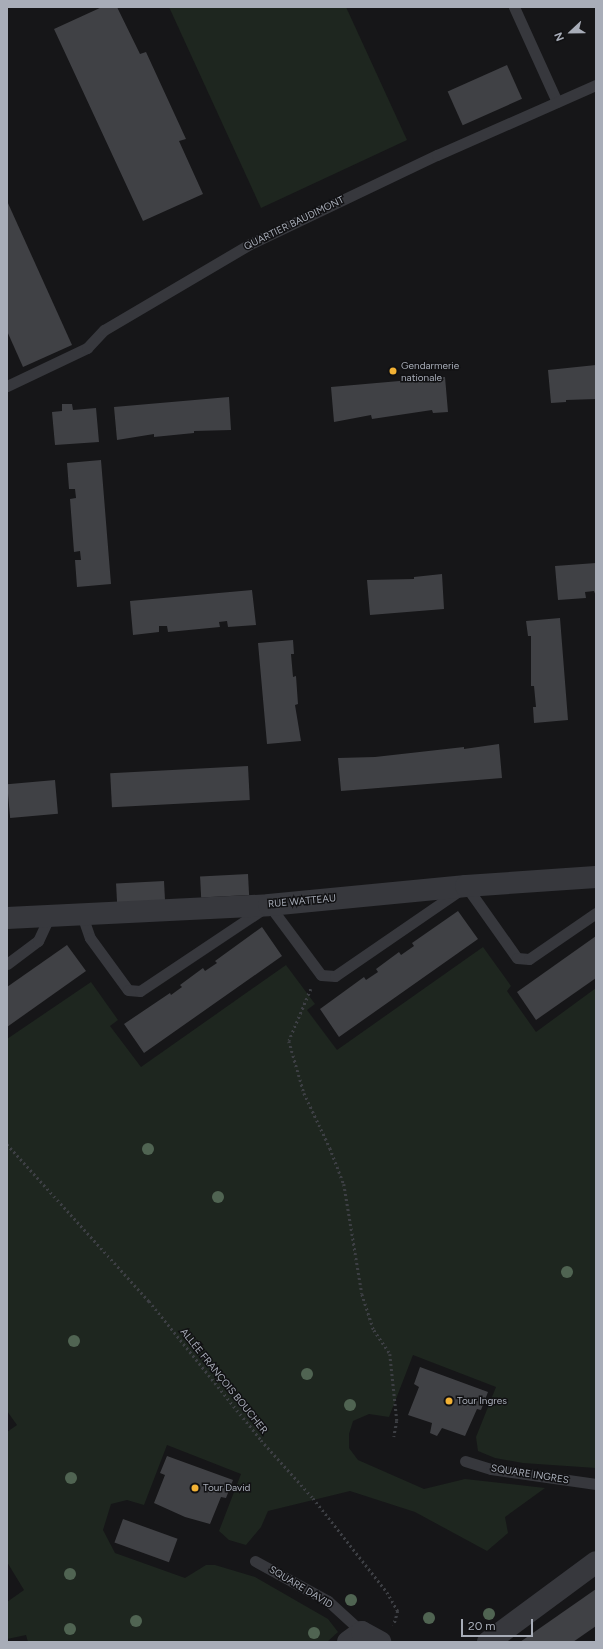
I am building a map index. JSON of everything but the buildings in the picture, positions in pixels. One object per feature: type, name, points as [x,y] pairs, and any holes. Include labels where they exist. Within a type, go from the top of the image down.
[{"type":"street","name":"RUE WATTEAU","points":[[7,918],[51,914],[82,915],[269,905],[466,886],[596,877]]},
{"type":"street","points":[[488,1642],[596,1562]]},
{"type":"lane","points":[[514,7],[557,102]]},
{"type":"lane","name":"QUARTIER BAUDIMONT","points":[[7,386],[87,348],[104,330],[250,244],[437,155],[596,85]]},
{"type":"lane","points":[[82,915],[90,938],[128,990],[140,991],[269,905],[321,975],[335,976],[466,886],[517,958],[529,959],[596,913]]},
{"type":"lane","points":[[7,964],[38,941],[51,914]]},
{"type":"lane","name":"SQUARE INGRES","points":[[465,1462],[491,1469],[596,1484]]},
{"type":"lane","name":"SQUARE DAVID","points":[[255,1561],[328,1602],[371,1636]]},
{"type":"path","points":[[321,975],[308,994],[289,1041],[304,1093],[330,1148],[344,1184],[362,1294],[374,1330],[390,1354],[397,1421],[394,1437]]},
{"type":"path","name":"ALLÉE FRANÇOIS BOUCHER","points":[[7,1144],[149,1301],[261,1440],[313,1498],[387,1592],[398,1611],[371,1636]]},
{"type":"shaded area","points":[[169,7],[346,7],[407,140],[261,208]]},
{"type":"shaded area","points":[[483,947],[511,986],[507,991],[536,1032],[596,988],[596,1468],[523,1463],[495,1458],[478,1451],[476,1437],[496,1387],[413,1355],[389,1417],[369,1414],[353,1421],[349,1434],[349,1448],[358,1460],[424,1489],[465,1479],[545,1488],[505,1517],[508,1533],[487,1551],[415,1512],[350,1491],[268,1511],[261,1527],[246,1545],[229,1540],[219,1531],[241,1474],[167,1445],[144,1505],[127,1500],[111,1504],[103,1530],[115,1553],[185,1578],[206,1565],[215,1565],[255,1577],[328,1619],[338,1632],[327,1642],[28,1642],[26,1635],[7,1639],[7,1602],[24,1590],[7,1562],[7,1432],[17,1425],[7,1411],[7,1039],[91,982],[118,1020],[110,1026],[141,1067],[286,965],[315,1004],[307,1010],[337,1050]]},
{"type":"place","name":"Gendarmerie nationale","points":[[393,371]]},
{"type":"place","name":"Tour Ingres","points":[[449,1401]]},
{"type":"place","name":"Tour David","points":[[195,1488]]}]
